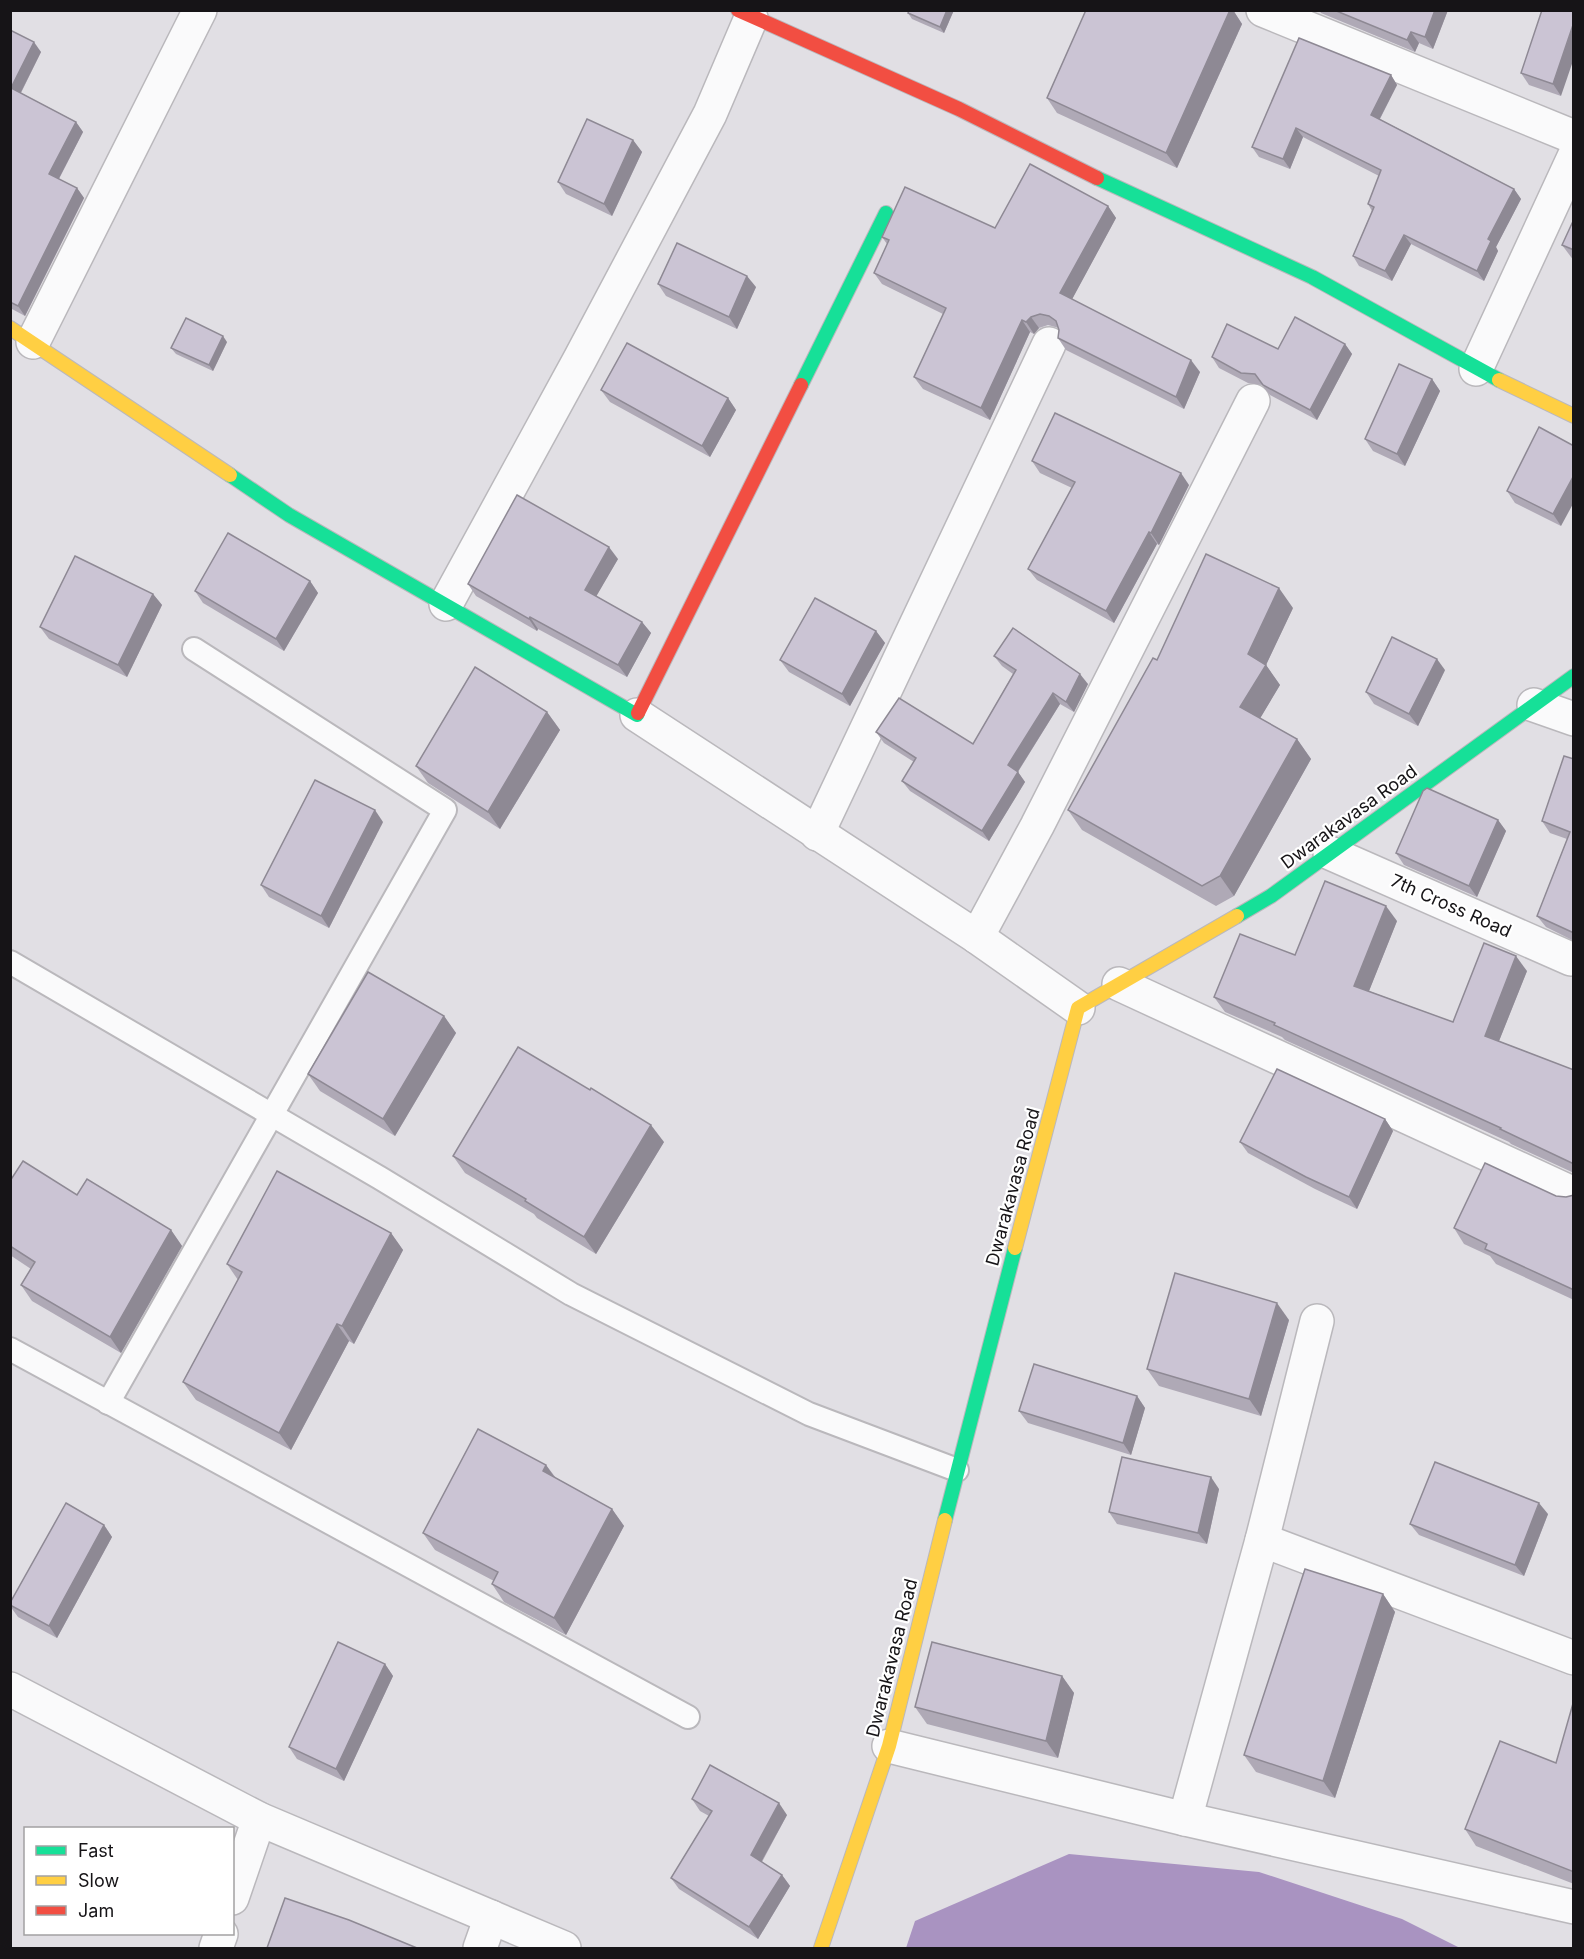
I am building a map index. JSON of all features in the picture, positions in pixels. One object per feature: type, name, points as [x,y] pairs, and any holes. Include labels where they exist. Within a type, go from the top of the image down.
[{"type":"street","points":[[200,10],[22,335],[289,515],[637,715],[977,937],[1078,1008]]},
{"type":"street","points":[[1263,10],[1574,137]]},
{"type":"street","points":[[446,604],[710,114],[744,14],[959,109],[1135,197],[1312,277],[1476,369],[1574,416]]},
{"type":"street","points":[[1476,369],[1574,157]]},
{"type":"street","points":[[637,715],[886,213]]},
{"type":"street","points":[[817,834],[1049,344]]},
{"type":"street","points":[[977,937],[1037,826],[1253,401]]},
{"type":"street","name":"Dwarakavasa Road","points":[[821,1948],[889,1746],[957,1470],[1078,1008],[1271,896],[1574,676]]},
{"type":"street","points":[[1534,705],[1574,719]]},
{"type":"street","name":"7th Cross Road","points":[[1330,853],[1571,959]]},
{"type":"street","points":[[1119,984],[1574,1194]]},
{"type":"street","points":[[1185,1820],[1262,1540],[1317,1321]]},
{"type":"street","points":[[1262,1540],[1574,1658]]},
{"type":"street","points":[[10,1689],[259,1819],[564,1948]]},
{"type":"street","points":[[889,1746],[1185,1820],[1574,1907]]},
{"type":"street","points":[[234,1892],[259,1819]]},
{"type":"street","points":[[480,1948],[491,1917]]},
{"type":"lane","points":[[108,1402],[445,810],[194,649]]},
{"type":"lane","points":[[10,962],[272,1114],[571,1294],[809,1414],[957,1470]]},
{"type":"lane","points":[[10,1349],[688,1717]]},
{"type":"shaded area","points":[[1069,1854],[1259,1872],[1402,1919],[1460,1948],[906,1948],[915,1921]]},
{"type":"building","points":[[909,10],[947,10],[940,27],[908,13]]},
{"type":"building","points":[[1086,10],[1230,10],[1166,153],[1047,98]]},
{"type":"building","points":[[1334,10],[1435,10],[1425,37],[1411,32],[1407,40]]},
{"type":"building","points":[[1542,10],[1574,10],[1574,22],[1553,84],[1521,73]]},
{"type":"building","points":[[10,30],[34,42],[11,88],[76,122],[49,174],[77,188],[18,306],[10,302]]},
{"type":"building","points":[[1299,38],[1391,75],[1371,115],[1514,189],[1488,239],[1491,241],[1477,271],[1404,235],[1385,271],[1353,256],[1374,207],[1368,204],[1381,170],[1296,128],[1283,159],[1252,147]]},
{"type":"building","points":[[587,119],[633,140],[604,204],[558,182]]},
{"type":"building","points":[[1030,164],[1108,206],[1060,293],[1191,360],[1176,397],[1058,338],[1059,330],[1056,321],[1040,314],[1031,317],[1026,322],[1022,320],[981,408],[914,377],[946,308],[874,273],[889,240],[882,237],[905,187],[995,228]]},
{"type":"building","points":[[1574,219],[1574,250],[1562,245]]},
{"type":"building","points":[[677,243],[747,276],[729,317],[658,284]]},
{"type":"building","points":[[1295,317],[1345,344],[1310,410],[1263,385],[1255,374],[1241,373],[1212,357],[1227,324],[1278,349]]},
{"type":"building","points":[[186,318],[223,336],[209,365],[171,348]]},
{"type":"building","points":[[627,343],[728,398],[702,446],[601,390]]},
{"type":"building","points":[[1399,364],[1432,379],[1397,454],[1365,439]]},
{"type":"building","points":[[1055,413],[1181,473],[1151,533],[1149,532],[1106,611],[1028,569],[1075,482],[1032,461]]},
{"type":"building","points":[[1539,427],[1574,446],[1574,475],[1553,514],[1507,491]]},
{"type":"building","points":[[517,495],[609,547],[585,590],[642,622],[618,665],[530,617],[529,619],[468,584]]},
{"type":"building","points":[[228,533],[310,581],[276,639],[195,591]]},
{"type":"building","points":[[1206,554],[1279,588],[1248,654],[1266,665],[1240,707],[1297,739],[1220,876],[1202,886],[1068,810],[1153,658],[1157,660]]},
{"type":"building","points":[[75,556],[153,594],[118,665],[40,627]]},
{"type":"building","points":[[815,598],[876,631],[842,694],[780,660]]},
{"type":"building","points":[[1013,628],[1080,674],[1066,702],[1053,693],[1008,765],[1018,772],[982,831],[902,781],[916,758],[876,732],[899,698],[973,744],[1016,670],[994,656]]},
{"type":"building","points":[[1392,637],[1437,659],[1409,714],[1366,692]]},
{"type":"building","points":[[475,667],[547,712],[488,812],[416,766]]},
{"type":"building","points":[[1564,756],[1574,759],[1574,933],[1537,916],[1570,832],[1542,821]]},
{"type":"building","points":[[315,780],[375,810],[321,916],[261,885]]},
{"type":"building","points":[[1427,788],[1498,820],[1469,886],[1396,853],[1423,791]]},
{"type":"building","points":[[1325,881],[1386,906],[1354,986],[1453,1022],[1484,943],[1516,956],[1485,1036],[1574,1070],[1574,1164],[1501,1128],[1274,1025],[1275,1023],[1214,997],[1240,934],[1295,955]]},
{"type":"building","points":[[368,972],[444,1016],[383,1119],[308,1074]]},
{"type":"building","points":[[518,1047],[651,1125],[584,1237],[525,1201],[526,1199],[453,1156]]},
{"type":"building","points":[[1277,1069],[1385,1119],[1349,1197],[1240,1142]]},
{"type":"building","points":[[23,1161],[77,1195],[87,1179],[171,1230],[110,1337],[21,1285],[35,1262],[10,1246],[10,1181]]},
{"type":"building","points":[[1485,1163],[1556,1196],[1574,1195],[1574,1290],[1485,1249],[1487,1244],[1454,1228]]},
{"type":"building","points":[[277,1171],[391,1233],[342,1326],[337,1324],[279,1433],[183,1382],[242,1272],[227,1264]]},
{"type":"building","points":[[1175,1273],[1277,1303],[1249,1399],[1147,1369]]},
{"type":"building","points":[[1034,1364],[1137,1396],[1123,1443],[1019,1411]]},
{"type":"building","points":[[478,1429],[546,1465],[543,1471],[612,1509],[554,1618],[492,1584],[498,1572],[423,1533]]},
{"type":"building","points":[[1122,1457],[1211,1477],[1198,1533],[1109,1512]]},
{"type":"building","points":[[1435,1462],[1539,1503],[1515,1565],[1410,1524]]},
{"type":"building","points":[[66,1503],[104,1525],[49,1626],[10,1603]]},
{"type":"building","points":[[1305,1569],[1383,1594],[1323,1781],[1244,1755]]},
{"type":"building","points":[[338,1642],[385,1664],[336,1769],[289,1747]]},
{"type":"building","points":[[932,1642],[1062,1676],[1046,1741],[915,1707]]},
{"type":"building","points":[[1574,1700],[1574,1872],[1465,1829],[1500,1741],[1556,1763]]},
{"type":"building","points":[[710,1765],[779,1803],[751,1855],[782,1875],[749,1927],[671,1878],[712,1811],[692,1799]]},
{"type":"building","points":[[285,1898],[349,1920],[417,1948],[267,1948]]},
{"type":"traffic: fast","points":[[1097,178],[1312,277],[1499,380]]},
{"type":"traffic: fast","points":[[801,385],[886,213]]},
{"type":"traffic: fast","points":[[230,475],[289,515],[637,715],[638,713]]},
{"type":"traffic: fast","points":[[1237,916],[1271,896],[1574,676]]},
{"type":"traffic: fast","points":[[945,1520],[1015,1248]]},
{"type":"traffic: slow","points":[[10,328],[230,475]]},
{"type":"traffic: slow","points":[[1499,380],[1574,416]]},
{"type":"traffic: slow","points":[[1015,1248],[1078,1008],[1237,916]]},
{"type":"traffic: slow","points":[[821,1948],[889,1746],[945,1520]]},
{"type":"traffic: jam","points":[[738,10],[959,109],[1097,178]]},
{"type":"traffic: jam","points":[[638,713],[801,385]]}]
